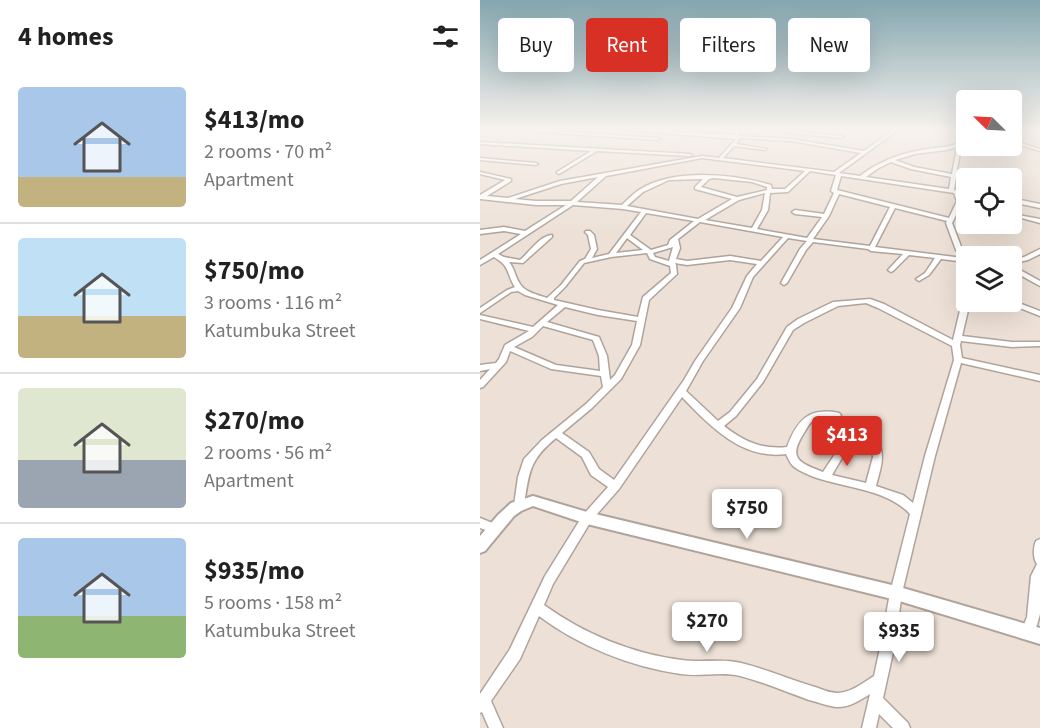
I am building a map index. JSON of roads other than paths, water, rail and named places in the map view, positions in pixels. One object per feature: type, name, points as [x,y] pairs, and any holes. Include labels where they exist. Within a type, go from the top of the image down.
[{"type":"main road","points":[[480,547],[507,514],[519,505],[533,501],[587,518],[896,593],[1033,634]]},
{"type":"street","points":[[559,173],[573,164]]},
{"type":"street","points":[[507,200],[549,186],[662,164]]},
{"type":"street","points":[[765,164],[954,191]]},
{"type":"street","points":[[849,164],[836,174],[834,191],[949,220]]},
{"type":"street","points":[[862,177],[886,164]]},
{"type":"street","points":[[901,164],[955,176]]},
{"type":"street","points":[[957,164],[954,191],[960,201],[949,220],[958,246]]},
{"type":"street","points":[[551,301],[550,297],[563,286],[582,262],[611,255],[650,253],[671,246],[671,242],[699,221],[737,199],[769,191],[786,191],[809,170]]},
{"type":"street","points":[[480,173],[509,180],[481,197]]},
{"type":"street","points":[[482,260],[572,203],[605,174]]},
{"type":"street","points":[[708,177],[697,188],[737,199]]},
{"type":"street","points":[[623,207],[635,195],[662,181],[708,177],[752,180],[757,184],[769,186],[765,210],[753,231]]},
{"type":"street","points":[[784,283],[803,249],[826,216],[837,192]]},
{"type":"street","points":[[481,197],[536,203],[623,207],[810,241],[956,258]]},
{"type":"street","points":[[1022,202],[1040,206]]},
{"type":"street","points":[[871,249],[893,206]]},
{"type":"street","points":[[611,255],[645,211]]},
{"type":"street","points":[[795,212],[826,216]]},
{"type":"street","points":[[1022,216],[1040,221]]},
{"type":"street","points":[[480,232],[504,228],[526,233]]},
{"type":"street","points":[[588,232],[591,235],[594,249],[588,259]]},
{"type":"street","points":[[626,235],[650,253],[672,262],[727,258],[763,263]]},
{"type":"street","points":[[494,254],[504,259],[522,262],[531,255],[538,244],[550,236]]},
{"type":"street","points":[[496,728],[482,704],[515,654],[549,580],[587,518],[615,486],[736,308],[748,278],[787,236]]},
{"type":"street","points":[[519,505],[523,477],[528,462],[555,433],[589,406],[618,377],[632,353],[646,299],[674,274],[672,262],[677,248],[676,240]]},
{"type":"street","points":[[1022,260],[1040,251]]},
{"type":"street","points":[[891,270],[907,253]]},
{"type":"street","points":[[918,279],[927,274],[939,257]]},
{"type":"street","points":[[504,259],[513,270],[519,288]]},
{"type":"street","points":[[1022,273],[1040,284]]},
{"type":"street","points":[[480,311],[509,291],[519,288],[551,301],[641,319]]},
{"type":"street","points":[[718,426],[732,414],[760,380],[790,329],[836,304],[867,301],[958,341],[998,341],[1027,347],[1040,344]]},
{"type":"street","points":[[480,385],[497,365],[508,347],[535,330],[564,304]]},
{"type":"street","points":[[1022,307],[1040,314]]},
{"type":"street","points":[[869,728],[896,593],[958,360],[958,341],[964,312]]},
{"type":"street","points":[[480,318],[535,330]]},
{"type":"street","points":[[543,323],[596,339],[603,356],[607,388]]},
{"type":"street","points":[[508,347],[554,367],[605,374]]},
{"type":"street","points":[[958,360],[1040,378]]},
{"type":"street","points":[[480,369],[497,365]]},
{"type":"street","points":[[681,391],[697,409],[718,426],[756,451],[774,453],[791,450]]},
{"type":"street","points":[[836,415],[810,416],[791,450],[791,456],[796,465],[898,497],[916,513]]},
{"type":"street","points":[[555,433],[586,455],[595,472],[615,486]]},
{"type":"street","points":[[826,476],[846,444],[859,440],[874,446],[878,452],[870,487]]},
{"type":"street","points":[[480,523],[496,530]]},
{"type":"street","points":[[1040,544],[1040,560]]},
{"type":"street","points":[[1033,634],[1036,579],[1040,567]]},
{"type":"street","points":[[537,607],[556,623],[576,633],[615,649],[679,667],[739,668],[837,700],[852,697],[879,681]]},
{"type":"street","points":[[876,701],[903,728]]}]
